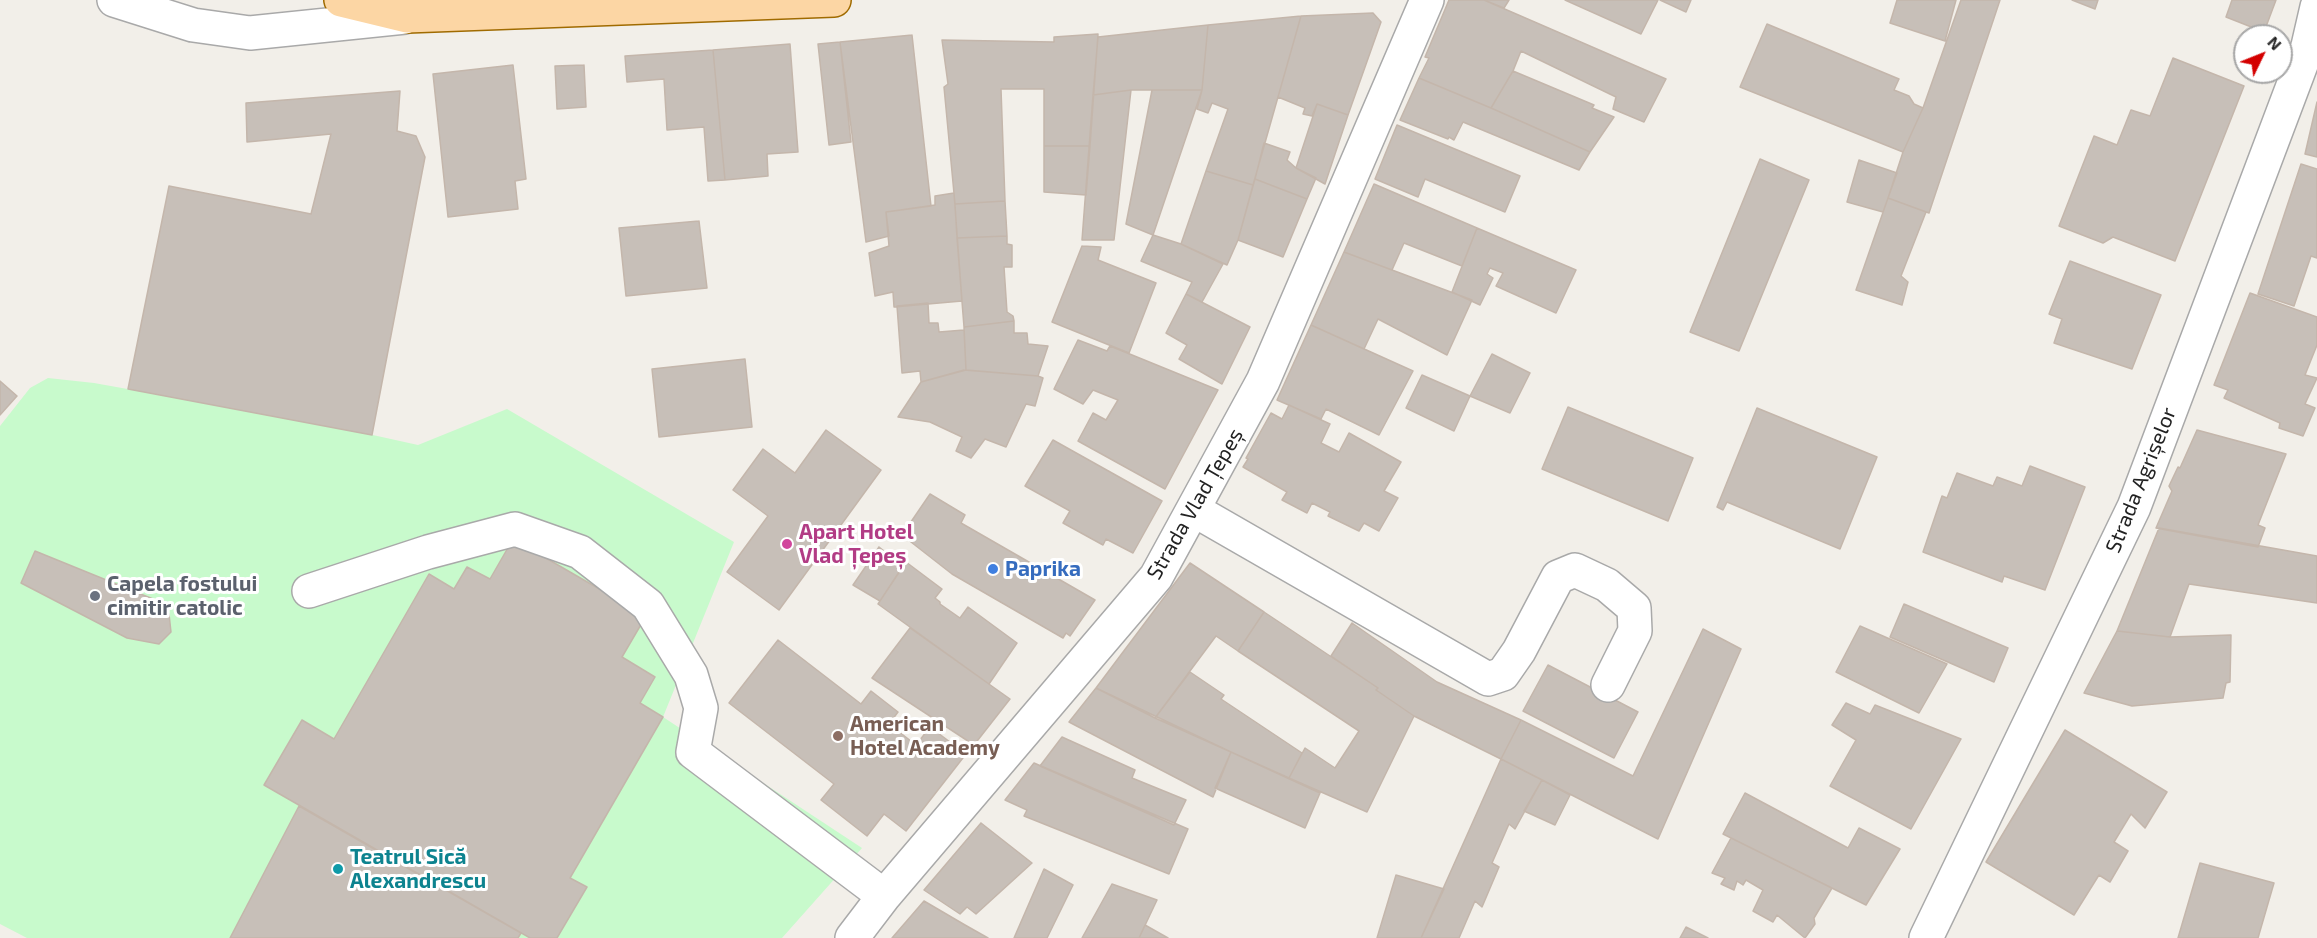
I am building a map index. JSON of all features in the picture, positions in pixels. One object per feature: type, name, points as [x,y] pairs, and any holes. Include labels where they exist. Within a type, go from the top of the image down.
[{"type":"main road","points":[[341,0],[407,16],[834,0]]},
{"type":"street","points":[[114,0],[193,25],[250,33],[407,16]]},
{"type":"street","name":"Strada Vlad Țepeș","points":[[852,938],[884,896],[1156,577],[1263,381],[1426,0]]},
{"type":"street","name":"Strada Agrișelor","points":[[1926,938],[2134,507],[2308,46],[2317,7]]},
{"type":"street","points":[[1194,510],[1488,679],[1503,674],[1519,651],[1558,577],[1575,570],[1607,585],[1634,608],[1635,631],[1608,686]]},
{"type":"street","points":[[309,591],[428,552],[515,529],[580,552],[648,604],[691,675],[701,708],[693,752],[884,896]]},
{"type":"green space","points":[[48,378],[94,383],[323,424],[418,445],[507,409],[734,542],[663,717],[862,848],[782,938],[27,938],[0,924],[0,426],[30,388]]},
{"type":"building","points":[[1449,0],[1484,0],[1666,79],[1644,122],[1613,109],[1616,97],[1521,51],[1513,71],[1491,108],[1419,78],[1429,58],[1425,57]]},
{"type":"building","points":[[1484,0],[1509,0],[1504,8]]},
{"type":"building","points":[[1565,0],[1658,0],[1641,34]]},
{"type":"building","points":[[1660,0],[1691,0],[1686,12]]},
{"type":"building","points":[[1897,0],[1956,0],[1945,41],[1890,23]]},
{"type":"building","points":[[1961,0],[2000,0],[1929,213],[1888,198],[1903,152],[1923,108]]},
{"type":"building","points":[[2072,0],[2098,0],[2095,9]]},
{"type":"building","points":[[2232,0],[2276,0],[2267,24],[2244,24],[2226,17]]},
{"type":"building","points":[[1373,13],[1381,22],[1348,115],[1317,104],[1312,116],[1303,114],[1305,108],[1278,97],[1301,16]]},
{"type":"building","points":[[1301,16],[1253,185],[1206,171],[1228,109],[1212,103],[1208,113],[1197,109],[1202,90],[1208,25]]},
{"type":"building","points":[[1767,24],[1899,79],[1894,90],[1909,96],[1914,104],[1923,108],[1903,152],[1740,87]]},
{"type":"building","points":[[1208,25],[1202,90],[1131,90],[1093,95],[1098,37]]},
{"type":"building","points":[[1098,34],[1090,146],[1044,146],[1044,89],[1001,89],[1005,201],[955,204],[944,87],[948,84],[942,40],[1054,42],[1054,37]]},
{"type":"building","points":[[912,35],[931,206],[886,212],[889,236],[866,242],[840,42]]},
{"type":"building","points":[[840,42],[851,142],[829,145],[818,44]]},
{"type":"building","points":[[790,44],[798,152],[767,154],[768,176],[725,180],[713,50]]},
{"type":"building","points":[[713,50],[725,180],[708,181],[704,127],[667,130],[664,79],[627,82],[625,56]]},
{"type":"building","points":[[2173,58],[2233,82],[2233,84],[2244,86],[2175,261],[2113,237],[2103,243],[2059,226],[2094,136],[2117,145],[2131,110],[2150,116]]},
{"type":"building","points":[[513,65],[526,179],[515,181],[518,209],[448,217],[433,74]]},
{"type":"building","points":[[584,65],[586,107],[557,109],[555,66]]},
{"type":"building","points":[[1513,71],[1594,105],[1592,108],[1614,117],[1590,152],[1491,108]]},
{"type":"building","points":[[1419,78],[1590,152],[1579,170],[1463,122],[1454,140],[1400,120]]},
{"type":"building","points":[[1131,90],[1114,240],[1082,240],[1093,95]]},
{"type":"building","points":[[1152,90],[1202,90],[1153,235],[1126,224]]},
{"type":"building","points":[[400,91],[397,131],[416,136],[425,157],[372,435],[128,389],[169,186],[311,214],[331,134],[247,142],[246,103]]},
{"type":"building","points":[[2317,102],[2317,157],[2305,154]]},
{"type":"building","points":[[1317,104],[1348,115],[1325,184],[1296,168]]},
{"type":"building","points":[[1397,125],[1520,176],[1505,212],[1425,179],[1418,197],[1375,179]]},
{"type":"building","points":[[1264,143],[1290,152],[1287,160],[1296,168],[1316,178],[1307,199],[1255,179]]},
{"type":"building","points":[[1044,146],[1090,146],[1086,195],[1044,192]]},
{"type":"building","points":[[1760,159],[1809,180],[1739,351],[1690,332]]},
{"type":"building","points":[[1859,160],[1897,173],[1883,212],[1847,202]]},
{"type":"building","points":[[2301,164],[2317,169],[2317,258],[2311,256],[2294,306],[2258,294]]},
{"type":"building","points":[[1206,171],[1253,185],[1238,240],[1227,265],[1181,244]]},
{"type":"building","points":[[1255,179],[1307,199],[1283,257],[1238,240]]},
{"type":"building","points":[[1374,184],[1477,228],[1462,266],[1404,243],[1392,270],[1344,252]]},
{"type":"building","points":[[954,193],[962,301],[894,307],[893,292],[875,296],[869,253],[889,246],[886,212],[935,205],[935,196]]},
{"type":"building","points":[[1888,198],[1926,212],[1901,276],[1908,282],[1902,305],[1856,290]]},
{"type":"building","points":[[1005,201],[1007,236],[957,238],[955,204]]},
{"type":"building","points":[[699,221],[707,288],[626,296],[619,228]]},
{"type":"building","points":[[1477,228],[1576,270],[1556,313],[1496,286],[1503,273],[1490,268],[1487,274],[1493,278],[1480,305],[1452,292]]},
{"type":"building","points":[[1153,235],[1181,244],[1223,264],[1202,302],[1186,294],[1192,282],[1141,261]]},
{"type":"building","points":[[1007,236],[1007,244],[1012,245],[1012,267],[1004,267],[1007,312],[1013,316],[1014,321],[964,327],[957,238]]},
{"type":"building","points":[[1082,246],[1101,247],[1098,260],[1156,283],[1129,353],[1052,322]]},
{"type":"building","points":[[1344,252],[1472,300],[1447,355],[1378,319],[1364,349],[1311,325]]},
{"type":"building","points":[[2070,261],[2161,295],[2132,369],[2054,343],[2062,319],[2049,314]]},
{"type":"building","points":[[2250,293],[2317,317],[2317,345],[2305,375],[2317,378],[2305,404],[2315,408],[2303,436],[2279,428],[2280,423],[2224,398],[2228,390],[2214,385]]},
{"type":"building","points":[[1186,294],[1250,327],[1222,384],[1179,359],[1187,345],[1166,333]]},
{"type":"building","points":[[928,303],[929,323],[938,323],[939,332],[964,330],[966,370],[921,382],[920,371],[902,373],[897,306]]},
{"type":"building","points":[[1014,321],[1014,333],[1027,333],[1028,344],[1048,346],[1038,376],[966,370],[964,327]]},
{"type":"building","points":[[1311,325],[1413,371],[1379,435],[1326,409],[1321,419],[1277,400]]},
{"type":"building","points":[[1078,340],[1107,351],[1110,346],[1218,390],[1165,489],[1078,441],[1093,413],[1106,420],[1118,400],[1093,390],[1083,404],[1054,389]]},
{"type":"building","points":[[1492,354],[1530,373],[1510,413],[1470,396]]},
{"type":"building","points":[[745,359],[752,427],[659,437],[652,369]]},
{"type":"building","points":[[964,370],[1043,378],[1035,406],[1026,404],[1006,447],[985,439],[971,458],[956,451],[962,437],[930,422],[898,417],[921,382]]},
{"type":"building","points":[[1422,375],[1470,396],[1454,431],[1406,408]]},
{"type":"building","points":[[0,381],[17,396],[0,415]]},
{"type":"building","points":[[1289,405],[1330,424],[1321,443],[1339,452],[1349,433],[1401,462],[1384,491],[1398,498],[1379,531],[1364,523],[1359,531],[1328,516],[1330,512],[1312,503],[1307,513],[1282,500],[1287,492],[1243,467],[1271,413],[1282,419]]},
{"type":"building","points":[[1568,407],[1693,458],[1668,521],[1542,469]]},
{"type":"building","points":[[1757,408],[1877,457],[1840,549],[1727,502],[1723,510],[1717,507]]},
{"type":"building","name":"Apart Hotel Vlad Țepeș","points":[[826,430],[881,470],[779,610],[727,572],[768,516],[733,490],[763,449],[795,473]]},
{"type":"building","points":[[2197,430],[2286,454],[2258,525],[2265,528],[2258,547],[2156,528],[2172,491],[2169,486]]},
{"type":"building","points":[[1053,440],[1162,501],[1133,553],[1106,539],[1103,545],[1063,523],[1070,511],[1025,486]]},
{"type":"building","points":[[2030,466],[2085,487],[2045,590],[2004,576],[2002,582],[1923,552],[1942,496],[1947,498],[1957,473],[1993,486],[1997,477],[2022,486]]},
{"type":"building","name":"Paprika","points":[[930,494],[965,515],[961,523],[1095,600],[1070,636],[1066,633],[1063,638],[952,574],[902,535]]},
{"type":"building","points":[[2159,528],[2317,556],[2317,603],[2189,584],[2170,637],[2117,631]]},
{"type":"building","points":[[513,539],[646,616],[622,657],[655,677],[640,703],[663,717],[570,878],[587,887],[557,938],[530,938],[264,785],[302,720],[334,739],[429,574],[454,589],[467,567],[490,579]]},
{"type":"building","points":[[879,547],[903,566],[880,601],[853,585]]},
{"type":"building","name":"Capela fostului cimitir catolic","points":[[35,551],[153,599],[169,614],[171,632],[159,644],[127,638],[21,583]]},
{"type":"building","points":[[906,562],[942,589],[935,598],[940,604],[960,618],[968,607],[1017,643],[989,684],[878,604]]},
{"type":"building","points":[[1190,563],[1264,612],[1238,651],[1216,636],[1155,718],[1096,688]]},
{"type":"building","points":[[1904,604],[2008,648],[1994,682],[1890,637]]},
{"type":"building","points":[[1264,612],[1378,688],[1376,690],[1414,716],[1367,812],[1289,778],[1305,748],[1335,768],[1359,731],[1238,651]]},
{"type":"building","points":[[1352,623],[1437,682],[1521,720],[1501,759],[1414,716],[1331,656]]},
{"type":"building","points":[[1860,626],[1947,664],[1919,713],[1836,672]]},
{"type":"building","points":[[910,628],[1010,699],[974,745],[872,678]]},
{"type":"building","points":[[1703,629],[1741,649],[1658,839],[1501,759],[1521,720],[1633,776]]},
{"type":"building","points":[[2117,631],[2170,637],[2231,635],[2230,682],[2226,683],[2223,698],[2132,706],[2084,693]]},
{"type":"building","name":"American Hotel Academy","points":[[778,640],[861,704],[871,691],[898,712],[889,724],[916,745],[930,727],[966,754],[906,831],[884,814],[867,836],[821,800],[834,784],[729,703]]},
{"type":"building","points":[[1548,665],[1638,712],[1614,758],[1523,711]]},
{"type":"building","points":[[1190,672],[1224,695],[1221,699],[1302,753],[1289,778],[1155,718]]},
{"type":"building","points":[[1096,688],[1231,752],[1213,797],[1069,722]]},
{"type":"building","points":[[1846,703],[1870,714],[1875,705],[1961,739],[1911,829],[1830,786],[1856,740],[1832,725]]},
{"type":"building","points":[[2065,730],[2167,792],[2145,828],[2131,814],[2114,842],[2128,851],[2110,882],[2099,875],[2074,915],[1986,862]]},
{"type":"building","points":[[1062,737],[1135,770],[1132,778],[1186,800],[1174,825],[1040,766]]},
{"type":"building","points":[[1231,752],[1320,793],[1305,828],[1215,788]]},
{"type":"building","points":[[1501,759],[1542,780],[1515,829],[1509,824],[1492,863],[1499,867],[1482,907],[1475,901],[1459,938],[1421,938]]},
{"type":"building","points":[[1034,763],[1188,829],[1169,874],[1024,816],[1027,810],[1005,800]]},
{"type":"building","points":[[1542,780],[1570,795],[1555,825],[1524,811]]},
{"type":"building","points":[[1745,793],[1848,848],[1859,828],[1900,849],[1866,905],[1723,834]]},
{"type":"building","name":"Teatrul Sică Alexandrescu","points":[[299,806],[521,933],[518,938],[230,938]]},
{"type":"building","points":[[981,823],[1032,863],[976,914],[967,907],[960,914],[924,890]]},
{"type":"building","points":[[1731,838],[1832,888],[1814,918],[1815,924],[1805,938],[1777,915],[1773,922],[1753,911],[1763,890],[1746,880],[1743,885],[1737,881],[1734,890],[1721,884],[1725,878],[1712,873]]},
{"type":"building","points":[[2200,863],[2274,883],[2258,938],[2178,938]]},
{"type":"building","points":[[1044,869],[1073,885],[1047,938],[1014,938]]},
{"type":"building","points":[[1396,875],[1444,889],[1421,938],[1377,938]]},
{"type":"building","points":[[1112,884],[1157,900],[1139,938],[1082,938]]},
{"type":"building","points":[[924,901],[965,925],[988,938],[892,938]]},
{"type":"building","points":[[1145,925],[1168,938],[1139,938]]},
{"type":"building","points":[[1686,927],[1708,938],[1680,938]]},
{"type":"place","name":"Apart Hotel Vlad Țepeș","points":[[787,544]]},
{"type":"place","name":"Paprika","points":[[993,569]]},
{"type":"place","name":"Capela fostului cimitir catolic","points":[[95,596]]},
{"type":"place","name":"American Hotel Academy","points":[[838,736]]},
{"type":"place","name":"Teatrul Sică Alexandrescu","points":[[338,869]]}]
